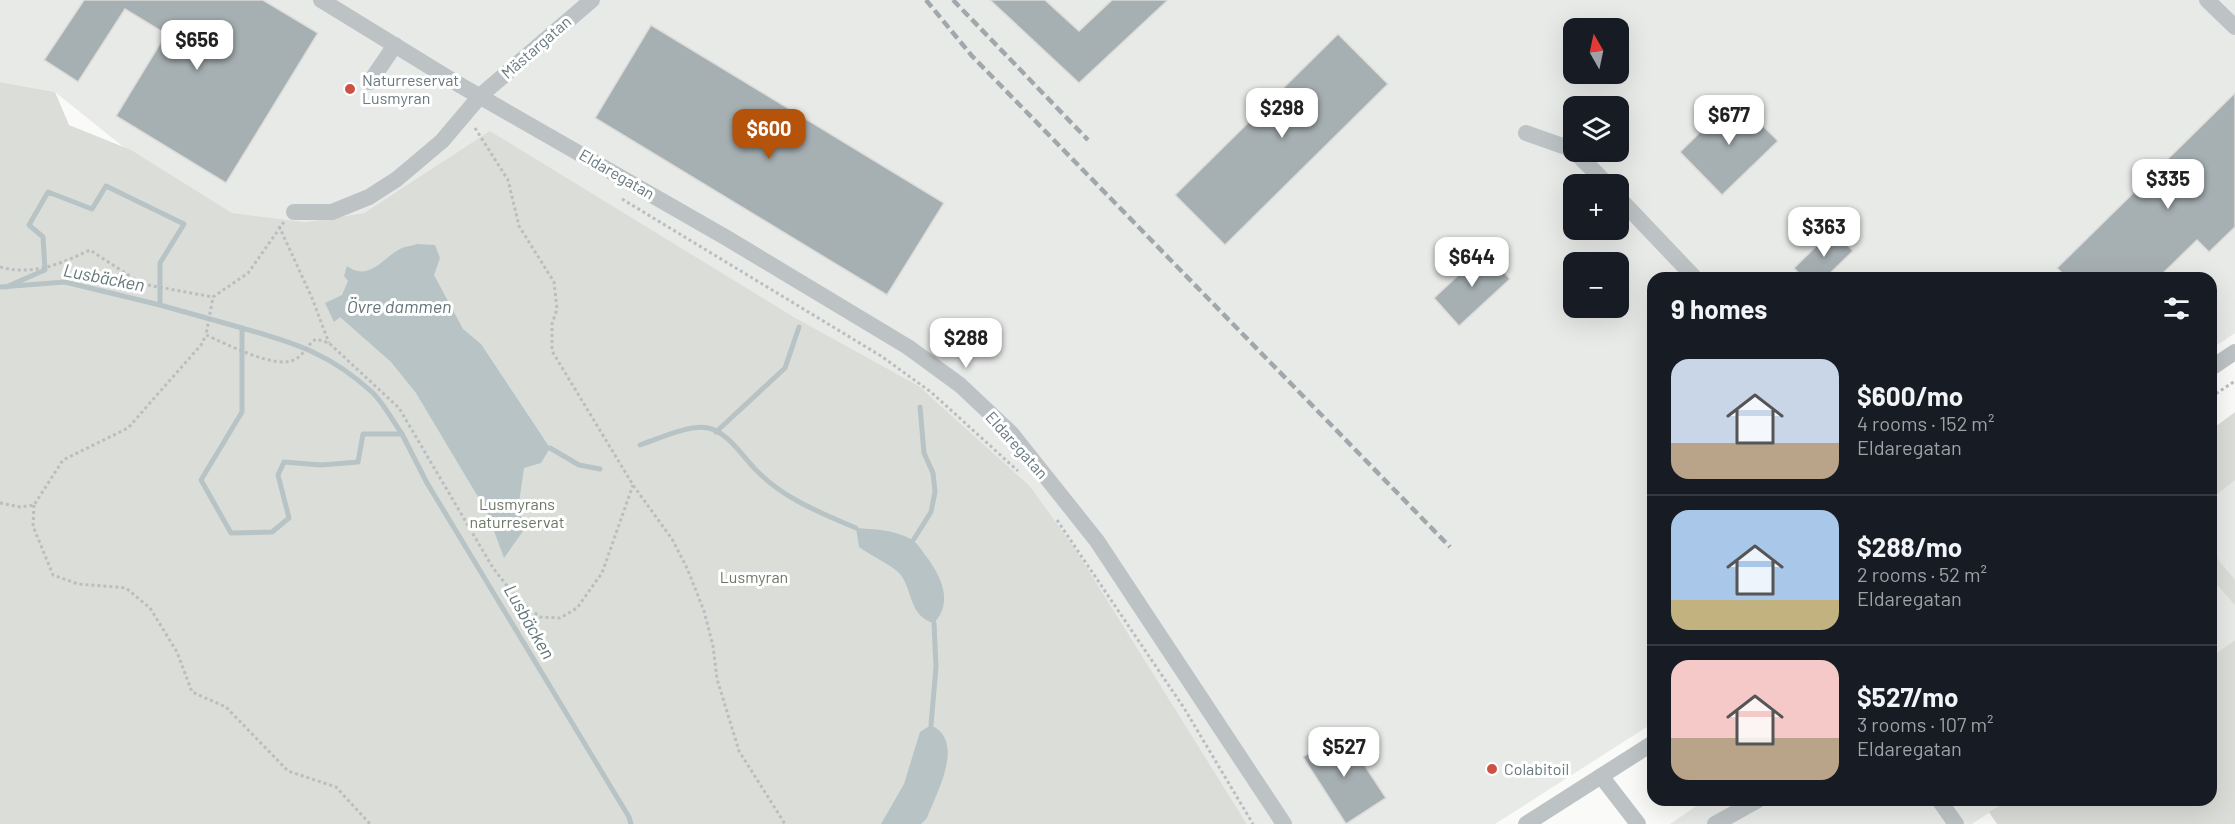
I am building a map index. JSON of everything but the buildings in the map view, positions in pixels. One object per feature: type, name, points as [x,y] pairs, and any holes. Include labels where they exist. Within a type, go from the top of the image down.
[{"type":"street","name":"Eldaregatan","points":[[321,0],[908,347],[960,385],[1011,434],[1097,541],[1284,824]]},
{"type":"street","name":"Mästargatan","points":[[294,212],[332,212],[369,197],[397,179],[442,141],[481,95],[592,0]]},
{"type":"street","points":[[2207,0],[2235,27]]},
{"type":"street","points":[[370,82],[395,45]]},
{"type":"street","points":[[1526,134],[1563,147]]},
{"type":"street","points":[[1585,162],[1596,174]]},
{"type":"street","points":[[1629,209],[1689,272]]},
{"type":"street","points":[[2217,364],[2235,352]]},
{"type":"street","points":[[1526,824],[1647,747]]},
{"type":"street","points":[[1602,777],[1638,824]]},
{"type":"street","points":[[1715,824],[1747,806]]},
{"type":"street","points":[[1943,806],[1956,824]]},
{"type":"path","points":[[465,114],[491,150],[508,180],[519,226],[554,282],[557,309],[552,324],[552,351],[633,485],[672,539],[687,568],[704,611],[713,646],[717,679],[739,751],[785,824]]},
{"type":"path","points":[[616,195],[881,356],[931,392],[981,435],[1021,474]]},
{"type":"path","points":[[0,267],[14,271],[51,268],[90,250],[142,284],[213,297],[248,273],[279,226],[312,298],[329,343]]},
{"type":"path","points":[[213,297],[206,335],[201,345],[128,428],[63,460],[33,505],[33,526],[53,575],[78,584],[126,588],[150,608],[177,652],[192,692],[226,707],[288,771],[336,787],[370,824]]},
{"type":"path","points":[[206,335],[251,355],[288,362],[297,359],[316,339],[329,343],[399,408],[493,568],[519,601],[540,617],[560,618],[577,608],[602,573],[633,485]]},
{"type":"path","points":[[2217,393],[2235,381]]},
{"type":"path","points":[[0,503],[20,507],[33,505]]},
{"type":"path","points":[[1055,517],[1184,708],[1253,824]]},
{"type":"shaded area","points":[[0,0],[2235,0],[2235,333],[2217,345],[2217,272],[1647,272],[1647,727],[1495,824],[1247,824],[1076,550],[1030,486],[919,386],[475,143],[364,213],[305,222],[202,210],[55,92],[0,82]]},
{"type":"shaded area","points":[[2235,455],[2235,640],[2217,653],[2217,469]]},
{"type":"shaded area","points":[[1696,806],[1999,806],[1972,824],[1670,824]]},
{"type":"green space","name":"Lusmyran","points":[[0,82],[55,92],[69,125],[131,150],[232,213],[305,222],[364,213],[490,131],[792,316],[919,386],[1030,486],[1076,550],[1247,824],[0,824]]},
{"type":"green space","points":[[2235,412],[2235,480],[2217,494],[2217,426]]},
{"type":"green space","points":[[2217,558],[2235,580],[2235,605],[2217,585]]},
{"type":"green space","points":[[2235,640],[2235,824],[1997,824],[1989,812],[1998,806],[2217,806],[2217,653]]},
{"type":"water","name":"Övre dammen","points":[[417,244],[435,245],[440,258],[434,275],[463,329],[481,344],[550,448],[541,463],[524,468],[518,510],[526,527],[504,558],[487,512],[416,393],[391,362],[340,317],[334,322],[325,303],[342,295],[348,281],[344,276],[347,266],[355,270],[370,270],[396,251]]},
{"type":"water","points":[[856,528],[891,532],[911,539],[917,544],[936,572],[943,589],[943,606],[934,623],[920,615],[900,574],[859,547]]},
{"type":"water","points":[[931,725],[941,733],[947,743],[948,755],[942,781],[927,818],[921,824],[881,824],[904,784],[920,732]]},
{"type":"waterway","name":"Lusbäcken","points":[[6,287],[45,270],[43,237],[29,225],[48,192],[92,209],[106,186],[184,224],[160,263],[160,305],[242,328],[242,412],[201,480],[231,533],[272,532],[289,518],[278,475],[284,462],[321,465],[358,462],[363,434],[402,434],[427,483],[629,817],[631,824]]},
{"type":"waterway","name":"Lusbäcken","points":[[0,287],[65,282],[160,305]]},
{"type":"waterway","points":[[716,432],[785,368],[799,327]]},
{"type":"waterway","name":"Lusbäcken","points":[[242,328],[296,345],[342,368],[377,397],[402,434]]},
{"type":"waterway","points":[[945,353],[958,340]]},
{"type":"waterway","points":[[914,539],[931,512],[935,492],[933,473],[924,453],[920,407]]},
{"type":"waterway","points":[[640,445],[692,428],[715,430],[729,440],[756,470],[779,489],[803,504],[856,528]]},
{"type":"waterway","points":[[550,448],[579,465],[600,469]]},
{"type":"waterway","points":[[931,725],[936,667],[934,623]]},
{"type":"railway","points":[[926,0],[972,56],[1450,547]]},
{"type":"railway","points":[[953,0],[1088,140]]},
{"type":"place","name":"Naturreservat Lusmyran","points":[[350,89]]},
{"type":"place","name":"Colabitoil","points":[[1492,769]]},
{"type":"park label","name":"Lusmyrans naturreservat","points":[[517,513]]}]
